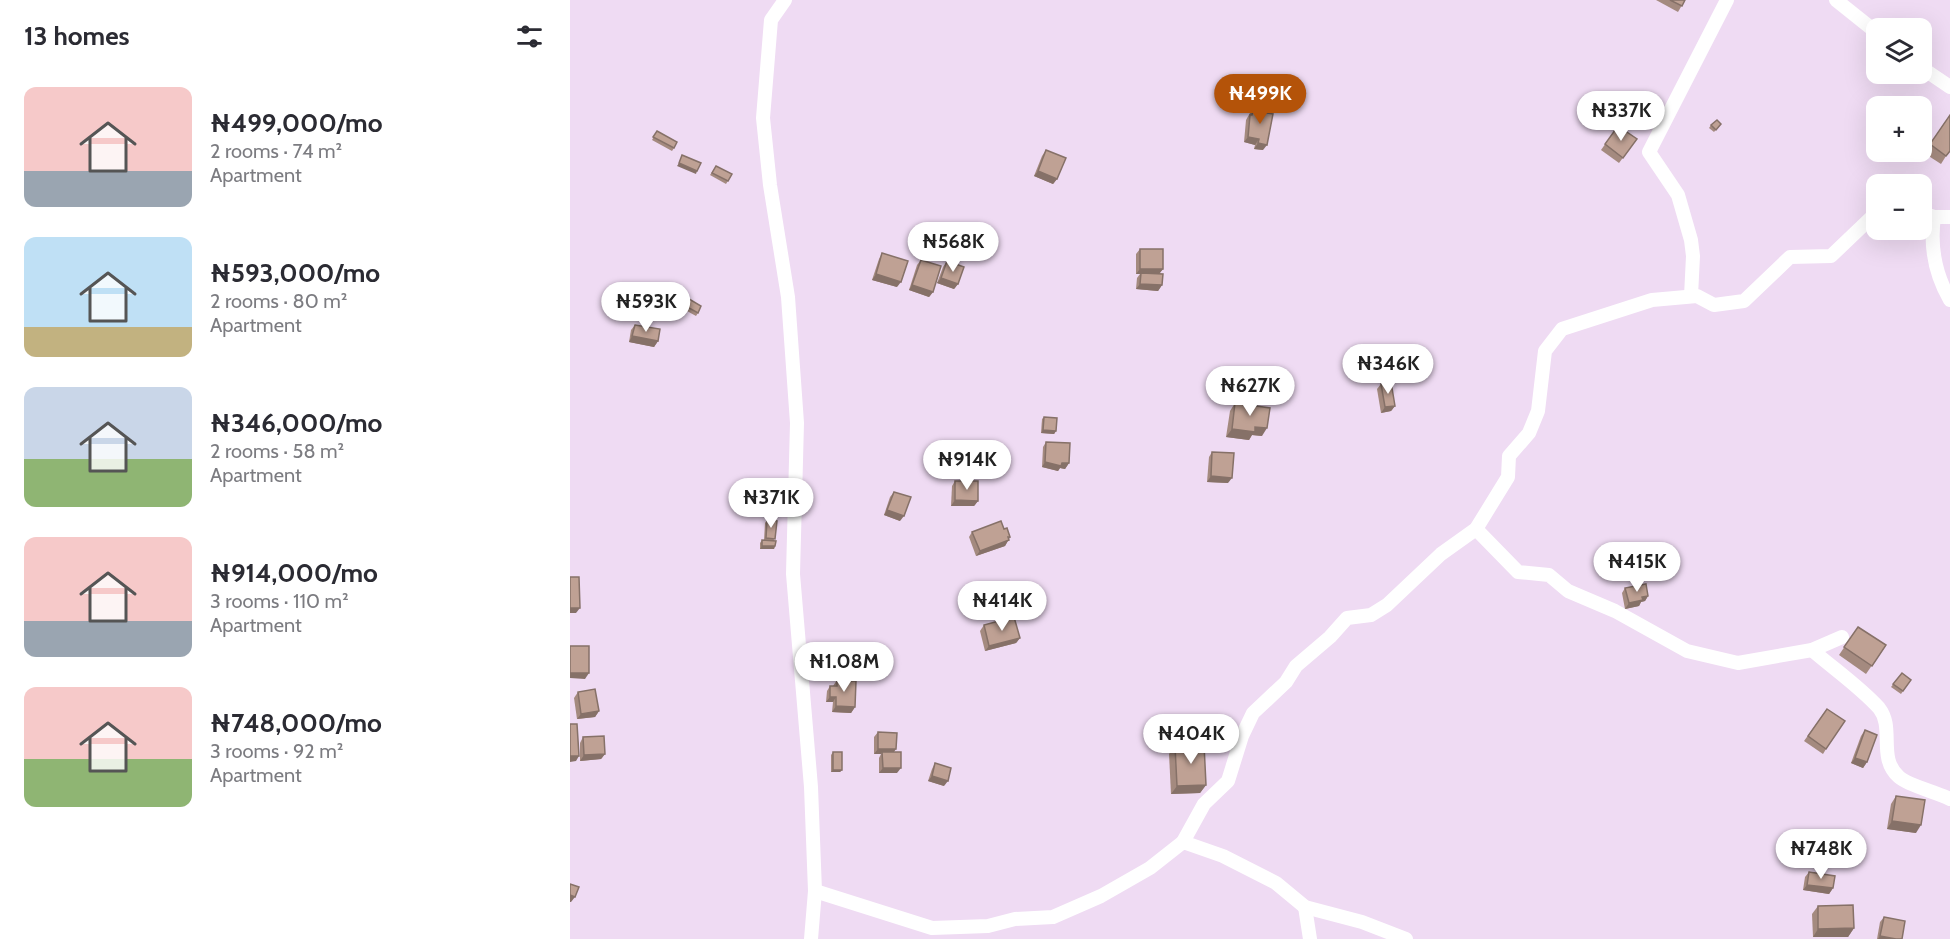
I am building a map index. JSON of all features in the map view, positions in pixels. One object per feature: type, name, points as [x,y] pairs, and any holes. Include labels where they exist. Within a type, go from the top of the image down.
[{"type":"street","points":[[784,0],[771,20],[763,118],[770,185],[788,297],[797,423],[794,574],[806,708],[815,891],[811,939]]},
{"type":"street","points":[[1690,296],[1693,256],[1691,240],[1678,195],[1649,152],[1726,0]]},
{"type":"street","points":[[1836,0],[1866,24]]},
{"type":"street","points":[[1932,75],[1950,87]]},
{"type":"street","points":[[1932,215],[1950,217]]},
{"type":"street","points":[[815,891],[932,928],[988,926],[1015,919],[1053,917],[1101,897],[1150,868],[1183,843],[1204,804],[1228,781],[1242,736],[1253,713],[1286,682],[1296,666],[1330,637],[1347,618],[1371,615],[1387,605],[1441,554],[1476,529],[1508,477],[1509,456],[1529,433],[1538,411],[1545,351],[1562,329],[1652,300],[1697,296],[1714,305],[1744,301],[1790,257],[1831,256],[1866,223]]},
{"type":"street","points":[[1931,240],[1939,272],[1950,300]]},
{"type":"street","points":[[1476,529],[1518,572],[1550,575],[1568,591],[1615,611],[1687,651],[1738,663],[1812,650],[1842,637]]},
{"type":"street","points":[[1812,650],[1880,710],[1886,729],[1885,746],[1889,766],[1900,779],[1950,799]]},
{"type":"street","points":[[1183,843],[1223,856],[1276,883],[1305,907],[1362,922],[1406,939]]},
{"type":"street","points":[[1305,907],[1310,939]]},
{"type":"building","points":[[1670,0],[1685,0],[1682,6]]},
{"type":"building","points":[[1254,106],[1267,109],[1266,113],[1273,114],[1267,145],[1258,143],[1259,139],[1248,137],[1250,115],[1252,115]]},
{"type":"building","points":[[1950,115],[1950,151],[1946,156],[1932,146],[1932,141]]},
{"type":"building","points":[[1717,120],[1721,124],[1716,130],[1711,125]]},
{"type":"building","points":[[1618,126],[1637,139],[1623,158],[1605,144]]},
{"type":"building","points":[[657,131],[677,142],[674,148],[653,137]]},
{"type":"building","points":[[1046,150],[1066,158],[1057,179],[1038,171]]},
{"type":"building","points":[[682,155],[701,163],[697,171],[679,163]]},
{"type":"building","points":[[716,166],[732,174],[728,181],[712,173]]},
{"type":"building","points":[[1140,249],[1163,249],[1163,269],[1140,269]]},
{"type":"building","points":[[882,253],[908,261],[901,282],[876,274]]},
{"type":"building","points":[[921,260],[941,266],[933,292],[912,285]]},
{"type":"building","points":[[947,261],[964,267],[958,284],[941,278]]},
{"type":"building","points":[[1141,273],[1163,274],[1162,285],[1140,284]]},
{"type":"building","points":[[684,296],[701,306],[698,313],[680,303]]},
{"type":"building","points":[[635,325],[660,329],[658,341],[632,336]]},
{"type":"building","points":[[1391,382],[1395,406],[1385,407],[1381,384]]},
{"type":"building","points":[[1235,403],[1270,408],[1267,428],[1255,427],[1255,432],[1232,429]]},
{"type":"building","points":[[1044,417],[1057,418],[1056,431],[1043,430]]},
{"type":"building","points":[[1046,442],[1070,443],[1069,463],[1062,463],[1061,466],[1045,462]]},
{"type":"building","points":[[1212,452],[1234,453],[1232,478],[1211,476]]},
{"type":"building","points":[[955,481],[978,481],[978,501],[955,500]]},
{"type":"building","points":[[894,492],[911,497],[904,516],[887,510]]},
{"type":"building","points":[[767,520],[777,521],[775,539],[766,538]]},
{"type":"building","points":[[1001,521],[1004,529],[1007,528],[1009,540],[980,551],[972,532]]},
{"type":"building","points":[[762,540],[776,541],[775,546],[762,546]]},
{"type":"building","points":[[570,577],[579,577],[580,608],[570,608]]},
{"type":"building","points":[[1646,584],[1648,596],[1642,597],[1643,600],[1629,603],[1625,588]]},
{"type":"building","points":[[1014,617],[1020,638],[989,646],[984,625]]},
{"type":"building","points":[[1858,627],[1886,645],[1872,666],[1844,647]]},
{"type":"building","points":[[570,646],[589,646],[589,673],[570,673]]},
{"type":"building","points":[[1902,673],[1911,680],[1903,691],[1893,684]]},
{"type":"building","points":[[837,680],[856,681],[855,707],[836,706],[836,697],[830,697],[830,686],[837,686]]},
{"type":"building","points":[[595,689],[599,711],[581,714],[578,692]]},
{"type":"building","points":[[1827,709],[1845,721],[1826,749],[1808,736]]},
{"type":"building","points":[[570,724],[577,724],[579,756],[570,756]]},
{"type":"building","points":[[1865,730],[1877,735],[1867,762],[1855,758]]},
{"type":"building","points":[[878,732],[897,733],[896,749],[878,749]]},
{"type":"building","points":[[604,736],[605,754],[584,755],[583,737]]},
{"type":"building","points":[[1204,744],[1206,785],[1177,786],[1175,746]]},
{"type":"building","points":[[833,752],[842,752],[842,770],[833,770]]},
{"type":"building","points":[[882,752],[901,752],[901,768],[883,768]]},
{"type":"building","points":[[935,763],[951,768],[948,781],[932,776]]},
{"type":"building","points":[[1896,796],[1925,800],[1921,825],[1892,821]]},
{"type":"building","points":[[1809,872],[1835,876],[1833,888],[1807,885]]},
{"type":"building","points":[[570,884],[579,887],[575,897],[570,895]]},
{"type":"building","points":[[1853,905],[1854,928],[1818,929],[1818,906]]},
{"type":"building","points":[[1884,917],[1905,921],[1902,939],[1880,936]]}]
